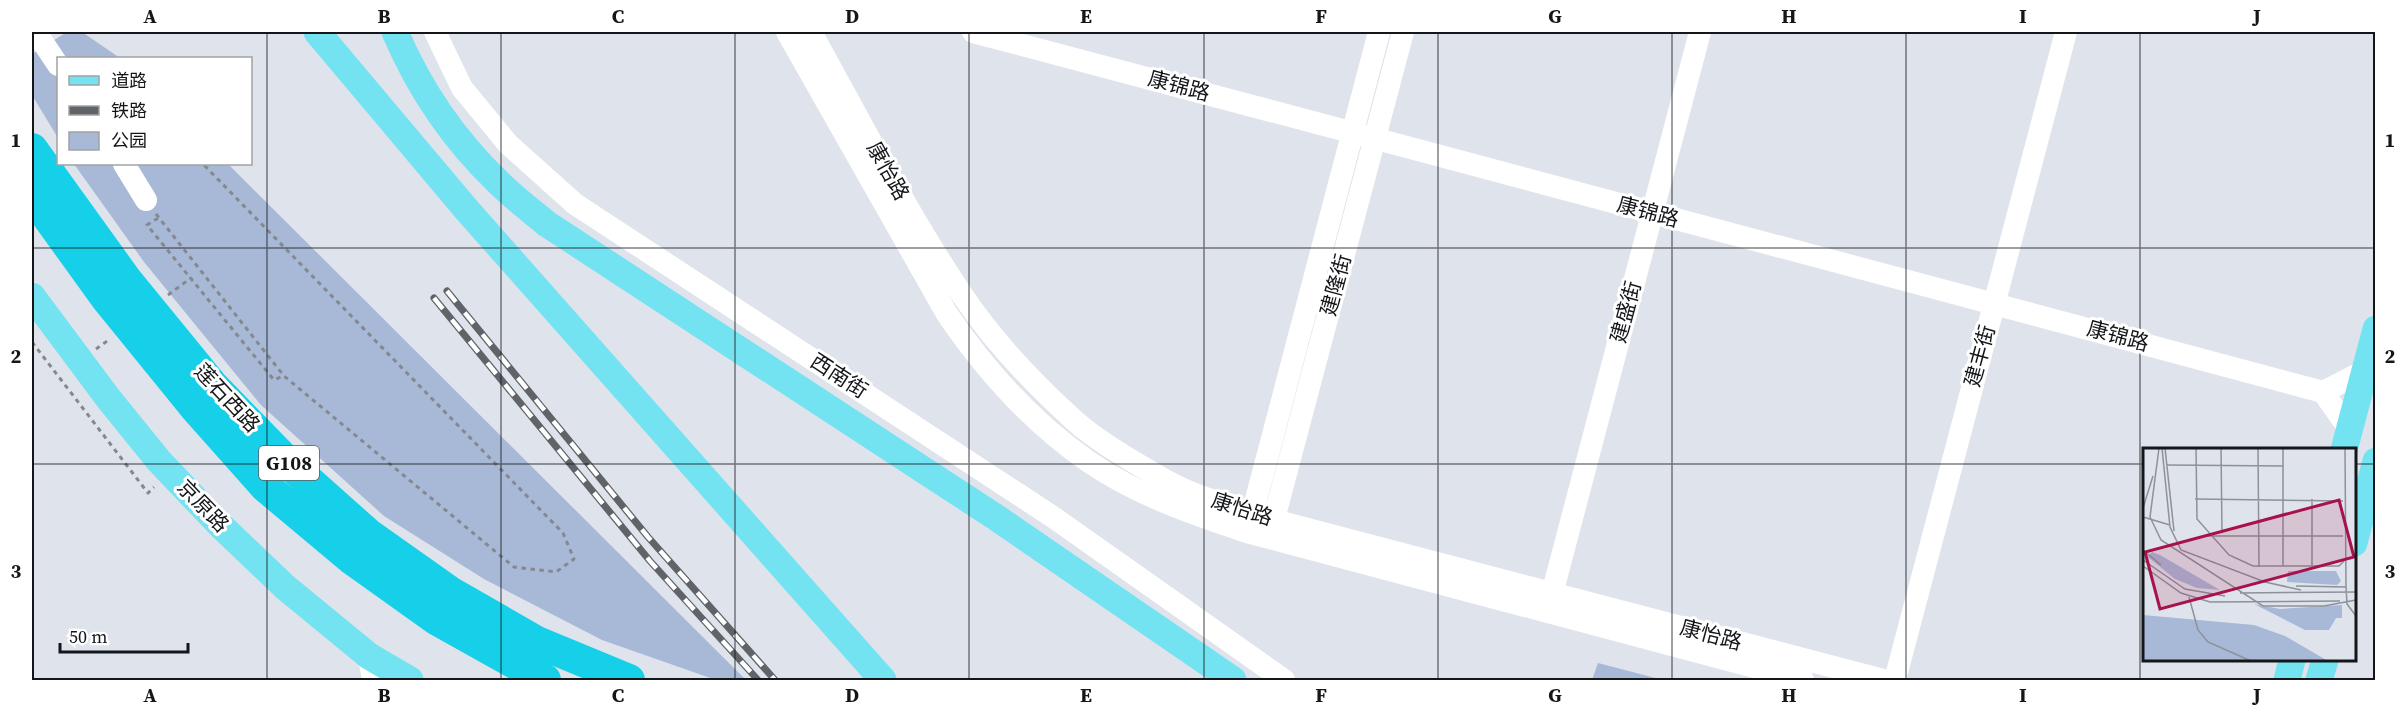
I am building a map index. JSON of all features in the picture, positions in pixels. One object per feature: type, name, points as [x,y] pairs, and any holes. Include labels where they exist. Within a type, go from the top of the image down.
[{"type":"highway","name":"莲石西路","points":[[32,149],[127,281],[212,385],[286,461],[335,505],[368,534],[450,592],[537,642],[629,681]]},
{"type":"highway","name":"莲石西路","points":[[32,195],[107,299],[194,406],[266,487],[352,559],[436,619],[545,681]]},
{"type":"main road","points":[[317,32],[466,209],[883,681]]},
{"type":"main road","points":[[395,32],[425,92],[466,148],[498,183],[547,224],[997,518],[1233,681]]},
{"type":"main road","name":"京原路","points":[[32,296],[108,398],[170,472],[222,527],[371,668],[410,681]]},
{"type":"main road","points":[[2346,439],[2376,328]]},
{"type":"main road","points":[[2356,539],[2376,461]]},
{"type":"main road","points":[[2287,681],[2292,661]]},
{"type":"main road","points":[[2319,681],[2325,661]]},
{"type":"street","points":[[36,32],[57,64]]},
{"type":"street","name":"西南街","points":[[435,32],[462,88],[507,144],[575,204],[1053,517],[1284,681]]},
{"type":"street","name":"康怡路","points":[[787,32],[947,314],[966,341],[1035,419],[1089,462],[1136,489],[1191,514],[1260,526],[1552,594],[1883,681]]},
{"type":"street","name":"康怡路","points":[[811,32],[909,207],[964,297],[1015,362],[1077,423],[1134,462],[1168,482],[1260,526],[1803,681]]},
{"type":"street","name":"康锦路","points":[[973,32],[1995,302],[2323,392]]},
{"type":"street","name":"建隆街","points":[[1260,526],[1379,32]]},
{"type":"street","name":"建隆街","points":[[1260,526],[1375,139],[1403,32]]},
{"type":"street","name":"建盛街","points":[[1552,594],[1700,32]]},
{"type":"street","name":"建丰街","points":[[1895,681],[2066,32]]},
{"type":"street","points":[[125,165],[152,209]]},
{"type":"street","points":[[2346,439],[2323,392],[2364,371]]},
{"type":"path","points":[[152,209],[284,376],[514,567],[556,572],[574,559],[563,533],[204,165]]},
{"type":"path","points":[[152,209],[147,225],[274,381],[284,376]]},
{"type":"path","points":[[32,342],[148,493],[170,472]]},
{"type":"green space","points":[[67,32],[82,32],[119,57],[57,57],[57,136],[32,95],[32,54]]},
{"type":"green space","points":[[75,165],[229,165],[745,679],[716,680],[602,640],[484,579],[384,516],[261,405],[144,262]]},
{"type":"green space","points":[[1598,663],[1663,680],[1592,680]]},
{"type":"railway","points":[[447,291],[648,537],[775,680]]},
{"type":"railway","points":[[434,298],[650,561],[758,680]]}]
